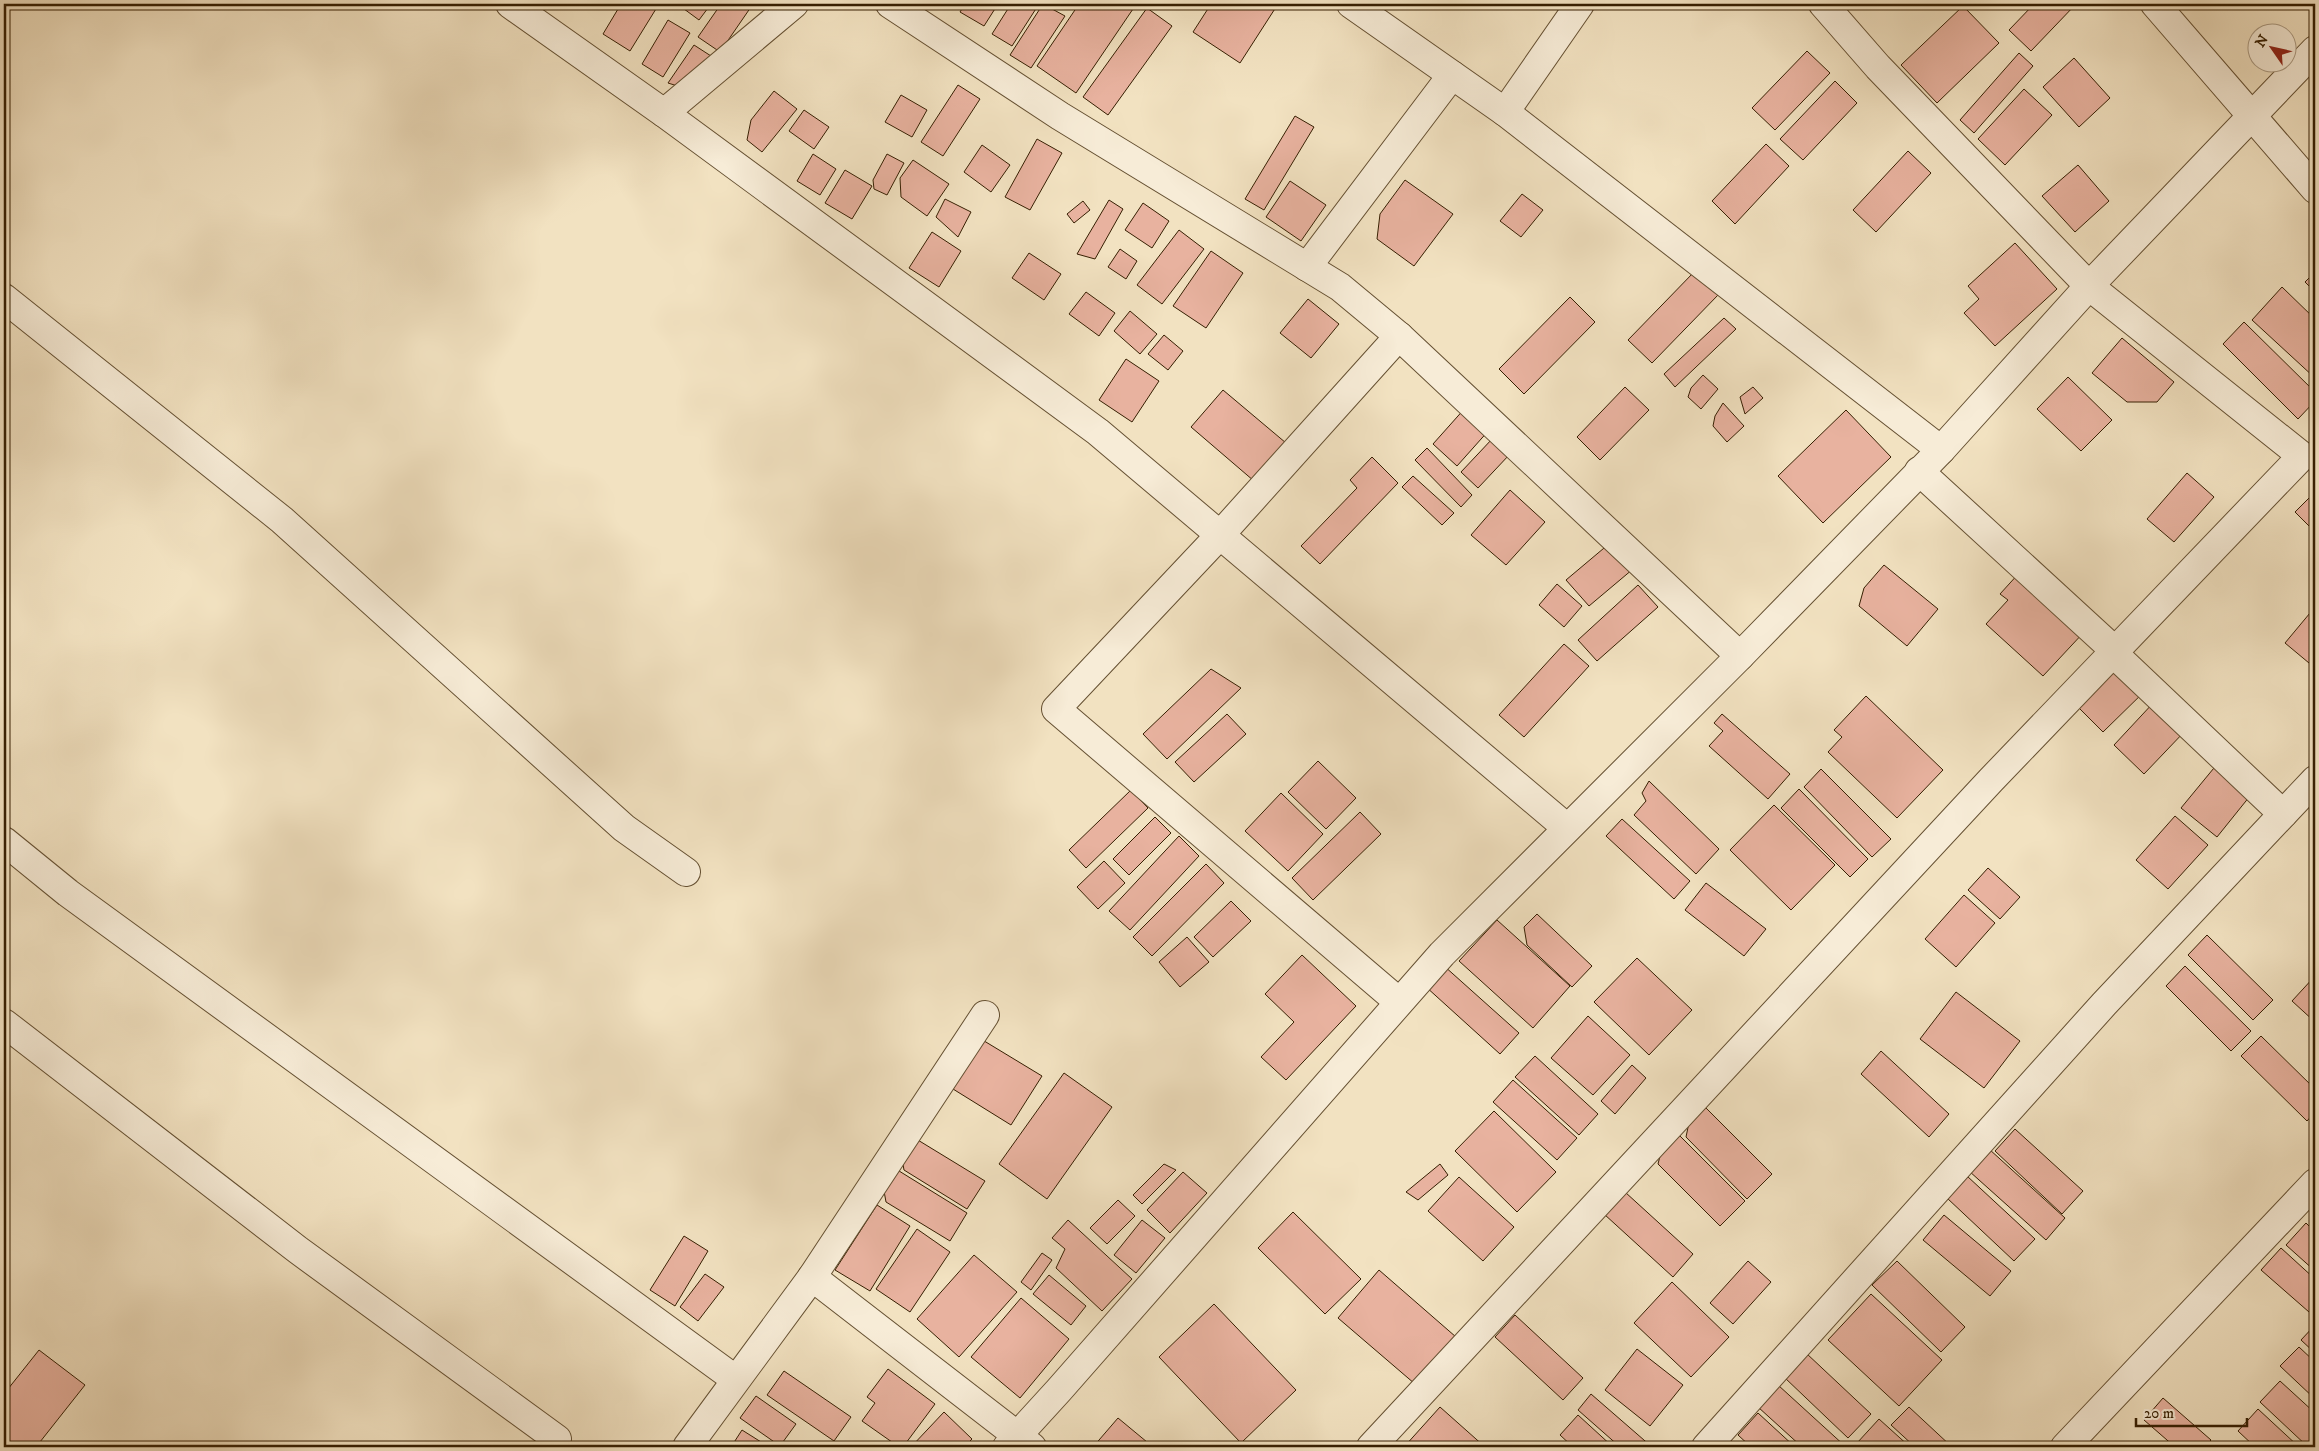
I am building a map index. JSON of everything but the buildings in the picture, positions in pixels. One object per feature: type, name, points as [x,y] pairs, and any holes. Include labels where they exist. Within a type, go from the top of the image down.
[{"type":"street","points":[[510,4],[664,113],[1098,432],[1567,828]]},
{"type":"street","points":[[664,113],[794,4]]},
{"type":"street","points":[[890,4],[1060,116],[1340,287],[1399,336],[1740,656]]},
{"type":"street","points":[[1351,4],[1505,112],[1941,450]]},
{"type":"street","points":[[1505,112],[1580,4]]},
{"type":"street","points":[[1370,1447],[1991,780],[2309,447],[2089,286],[1878,67],[1823,4]]},
{"type":"street","points":[[2154,4],[2315,189]]},
{"type":"street","points":[[812,1277],[1019,1443],[1442,954],[1740,656],[1941,450],[2089,286],[2315,50]]},
{"type":"street","points":[[1307,267],[1452,75]]},
{"type":"street","points":[[4,298],[282,520],[624,828],[686,872]]},
{"type":"street","points":[[1399,336],[1220,535],[1056,709],[1399,1002]]},
{"type":"street","points":[[1919,471],[2113,649],[2113,653],[2283,814]]},
{"type":"street","points":[[1706,1447],[2104,1004],[2283,814],[2312,788]]},
{"type":"street","points":[[4,841],[68,893],[736,1379]]},
{"type":"street","points":[[687,1447],[812,1277],[985,1015]]},
{"type":"street","points":[[4,1023],[298,1250],[557,1439]]},
{"type":"street","points":[[2065,1447],[2315,1183]]}]
